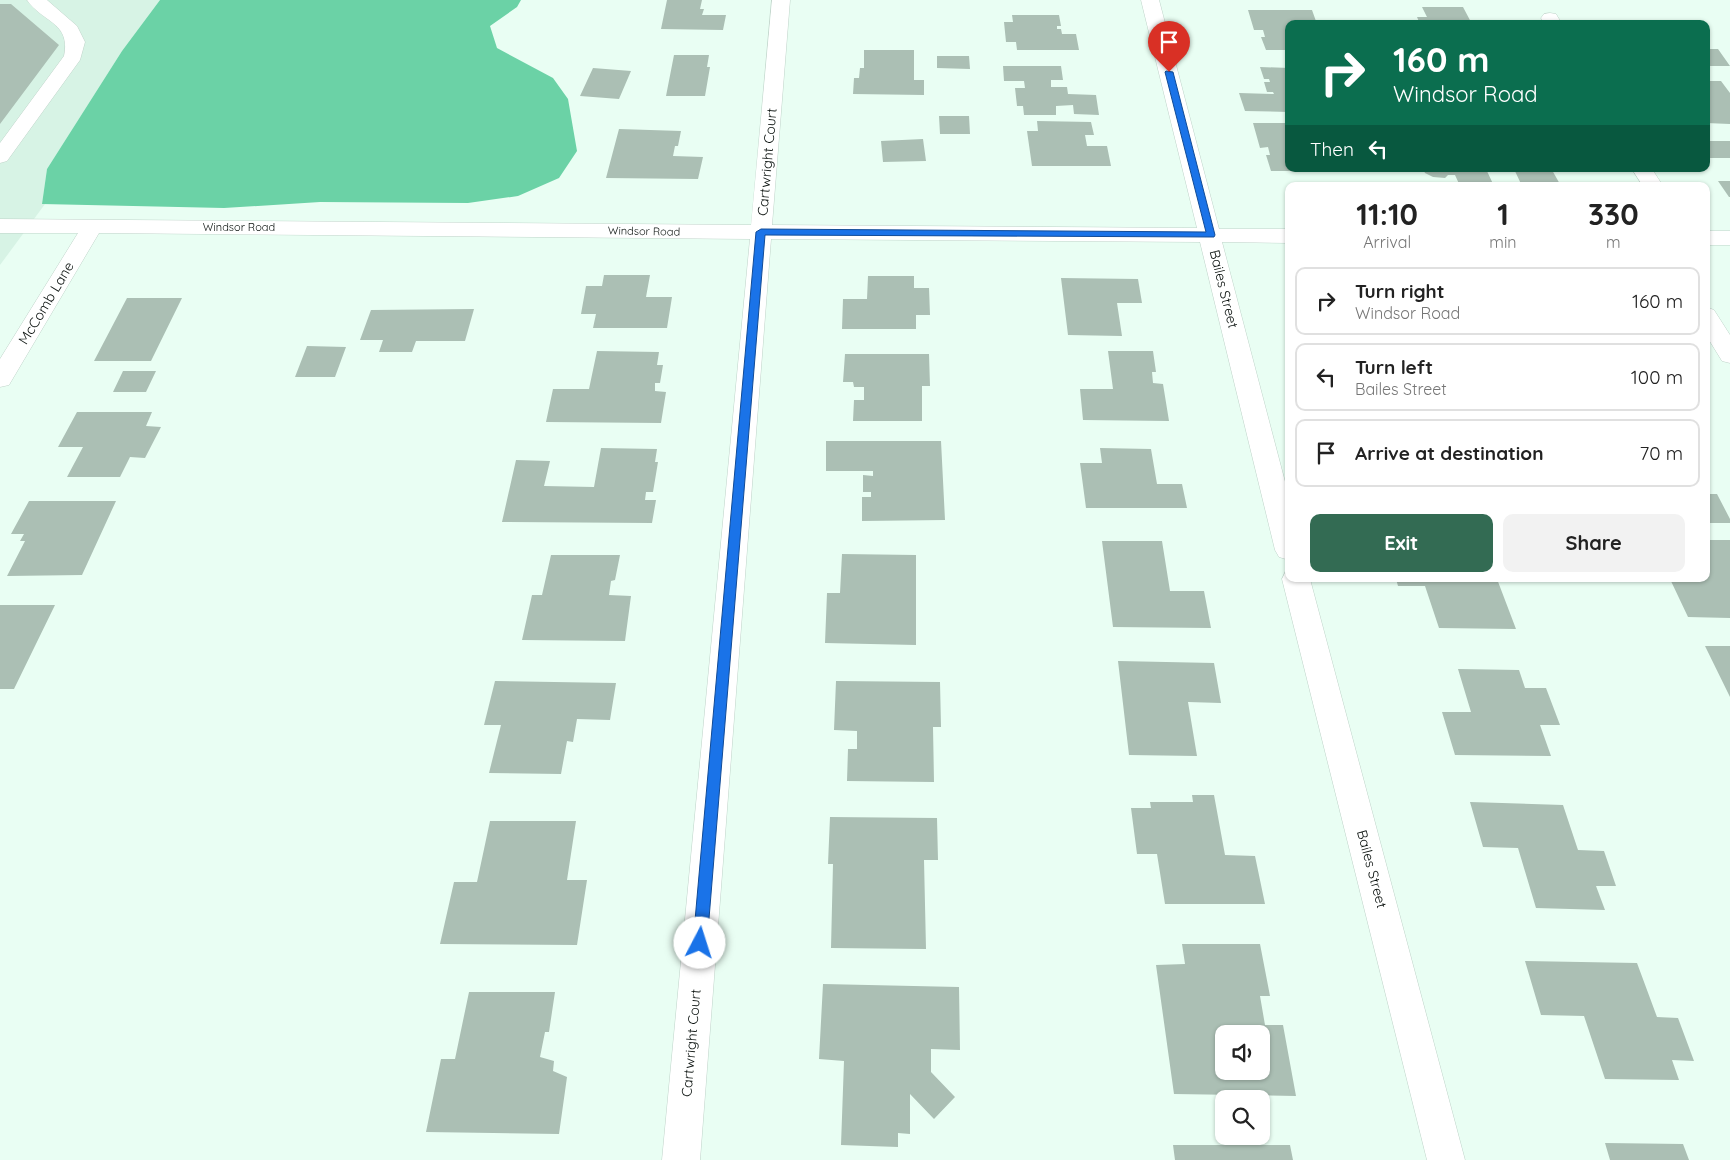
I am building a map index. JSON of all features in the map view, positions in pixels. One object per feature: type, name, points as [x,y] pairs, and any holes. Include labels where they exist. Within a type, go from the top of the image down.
[{"type":"street","points":[[0,157],[73,56],[76,42],[71,30],[36,0]]},
{"type":"street","name":"Cartwright Court","points":[[681,1160],[781,0]]},
{"type":"street","name":"Bailes Street","points":[[1150,0],[1211,235],[1285,534]]},
{"type":"street","name":"Windsor Road","points":[[0,226],[1285,236]]},
{"type":"street","name":"McComb Lane","points":[[0,379],[93,226]]},
{"type":"street","points":[[1710,238],[1730,238]]},
{"type":"street","points":[[1710,322],[1730,355]]},
{"type":"street","name":"Bailes Street","points":[[1297,582],[1446,1160]]},
{"type":"shaded area","points":[[0,0],[160,0],[122,51],[47,169],[42,204],[45,204],[0,265]]},
{"type":"green space","points":[[160,0],[521,0],[517,7],[490,26],[497,48],[553,78],[568,99],[577,151],[559,178],[518,196],[468,203],[320,202],[224,208],[42,204],[47,169],[122,51]]},
{"type":"building","points":[[667,0],[702,0],[700,9],[704,9],[702,15],[726,15],[723,30],[661,29]]},
{"type":"building","points":[[0,4],[11,4],[59,45],[0,124]]},
{"type":"building","points":[[1422,7],[1463,7],[1470,20],[1418,20],[1417,17],[1427,17]]},
{"type":"building","points":[[1248,10],[1312,10],[1316,20],[1285,20],[1285,50],[1266,50],[1261,37],[1265,37],[1263,30],[1254,30]]},
{"type":"building","points":[[1012,15],[1059,15],[1061,26],[1057,26],[1057,29],[1061,29],[1062,34],[1076,34],[1079,50],[1017,50],[1016,42],[1006,42],[1004,22],[1013,22]]},
{"type":"building","points":[[1710,49],[1718,49],[1730,66],[1710,66]]},
{"type":"building","points":[[864,50],[914,50],[914,80],[924,80],[924,95],[853,94],[854,78],[859,78],[860,68],[864,68]]},
{"type":"building","points":[[674,55],[709,55],[707,67],[710,67],[705,96],[666,96]]},
{"type":"building","points":[[937,56],[969,56],[970,69],[937,68]]},
{"type":"building","points":[[1003,66],[1061,66],[1063,80],[1051,80],[1051,87],[1067,87],[1068,94],[1096,95],[1099,115],[1074,114],[1073,105],[1056,106],[1056,115],[1024,115],[1023,106],[1017,106],[1015,88],[1025,88],[1024,81],[1004,81]]},
{"type":"building","points":[[1260,67],[1285,68],[1285,112],[1245,111],[1239,93],[1274,94],[1273,92],[1267,92],[1264,82],[1270,82],[1269,79],[1264,79]]},
{"type":"building","points":[[593,68],[631,71],[619,99],[580,96]]},
{"type":"building","points":[[1710,81],[1721,81],[1730,93],[1730,124],[1710,123]]},
{"type":"building","points":[[939,116],[969,116],[970,134],[940,134]]},
{"type":"building","points":[[1037,121],[1091,122],[1094,135],[1085,135],[1087,146],[1107,146],[1111,166],[1032,166],[1027,131],[1038,131]]},
{"type":"building","points":[[1253,123],[1285,123],[1285,171],[1271,171],[1266,155],[1270,155],[1268,147],[1260,148]]},
{"type":"building","points":[[619,129],[681,131],[678,146],[675,146],[673,156],[703,157],[698,179],[606,178]]},
{"type":"building","points":[[923,139],[926,161],[883,162],[881,141]]},
{"type":"building","points":[[1710,141],[1730,141],[1730,158],[1710,158]]},
{"type":"building","points":[[1487,172],[1492,182],[1458,182],[1455,175],[1448,175],[1445,178],[1433,177],[1425,173]]},
{"type":"building","points":[[1515,172],[1553,172],[1559,182],[1520,182]]},
{"type":"building","points":[[1718,181],[1730,181],[1730,197],[1729,197]]},
{"type":"building","points":[[604,275],[650,275],[646,297],[672,297],[667,328],[593,328],[596,314],[581,314],[586,286],[602,286]]},
{"type":"building","points":[[868,276],[914,276],[914,288],[929,288],[930,315],[916,315],[916,329],[842,329],[843,299],[867,299]]},
{"type":"building","points":[[1061,278],[1138,279],[1142,303],[1117,303],[1122,336],[1068,335]]},
{"type":"building","points":[[127,298],[182,298],[151,361],[94,361]]},
{"type":"building","points":[[474,309],[465,341],[416,341],[412,352],[379,352],[383,340],[360,340],[371,310]]},
{"type":"building","points":[[307,346],[346,347],[335,377],[295,377]]},
{"type":"building","points":[[597,351],[659,352],[657,365],[663,365],[660,383],[655,383],[655,391],[666,392],[661,423],[546,422],[553,389],[589,389]]},
{"type":"building","points":[[1108,351],[1153,351],[1156,372],[1152,372],[1153,383],[1163,384],[1169,421],[1083,420],[1080,389],[1113,389]]},
{"type":"building","points":[[845,354],[929,354],[930,386],[922,386],[922,421],[853,421],[854,400],[864,400],[864,387],[854,387],[853,382],[843,382]]},
{"type":"building","points":[[123,371],[156,371],[146,392],[113,392]]},
{"type":"building","points":[[77,412],[152,412],[146,426],[161,427],[145,458],[130,457],[120,477],[67,477],[83,447],[58,447]]},
{"type":"building","points":[[826,441],[941,441],[945,520],[862,521],[862,497],[871,497],[871,492],[863,492],[863,475],[873,476],[873,471],[826,471]]},
{"type":"building","points":[[601,448],[657,449],[655,462],[658,462],[653,492],[646,492],[645,500],[656,500],[652,523],[502,522],[516,460],[550,461],[544,486],[594,487]]},
{"type":"building","points":[[1100,448],[1151,449],[1157,484],[1182,484],[1187,508],[1086,508],[1080,463],[1102,463]]},
{"type":"building","points":[[1710,494],[1717,494],[1730,519],[1730,523],[1710,523]]},
{"type":"building","points":[[29,501],[116,501],[82,575],[7,576],[25,541],[20,541],[24,534],[11,534]]},
{"type":"building","points":[[1710,540],[1730,540],[1730,618],[1688,617],[1671,582],[1710,582]]},
{"type":"building","points":[[1102,541],[1162,541],[1170,591],[1204,591],[1211,628],[1113,627]]},
{"type":"building","points":[[842,554],[916,555],[916,645],[825,643],[827,593],[840,593]]},
{"type":"building","points":[[551,555],[620,555],[615,580],[611,581],[609,595],[631,596],[625,641],[522,640],[532,595],[542,595]]},
{"type":"building","points":[[1397,582],[1498,582],[1516,629],[1439,628],[1425,586],[1398,586]]},
{"type":"building","points":[[0,605],[55,605],[14,689],[0,689]]},
{"type":"building","points":[[1705,646],[1730,646],[1730,697]]},
{"type":"building","points":[[1118,661],[1214,663],[1221,703],[1188,702],[1197,756],[1129,755]]},
{"type":"building","points":[[1458,669],[1519,670],[1525,688],[1546,688],[1560,725],[1540,725],[1551,756],[1455,755],[1442,712],[1471,712]]},
{"type":"building","points":[[495,681],[616,683],[610,720],[577,719],[573,742],[567,741],[561,774],[489,773],[501,725],[484,725]]},
{"type":"building","points":[[836,681],[940,682],[941,727],[933,727],[934,782],[847,781],[848,749],[857,749],[857,731],[834,730]]},
{"type":"building","points":[[1192,795],[1214,795],[1225,855],[1255,856],[1265,904],[1165,904],[1157,854],[1137,854],[1131,808],[1151,808],[1150,802],[1193,802]]},
{"type":"building","points":[[1470,802],[1563,805],[1578,850],[1604,851],[1616,886],[1596,886],[1605,910],[1536,908],[1518,848],[1483,847]]},
{"type":"building","points":[[830,817],[937,818],[938,860],[924,860],[926,949],[831,948],[833,864],[828,864]]},
{"type":"building","points":[[490,821],[576,821],[567,880],[587,880],[577,945],[440,944],[454,882],[477,882]]},
{"type":"building","points":[[1182,944],[1260,944],[1270,996],[1260,996],[1265,1025],[1215,1025],[1215,1080],[1270,1080],[1270,1025],[1283,1025],[1296,1096],[1270,1096],[1270,1090],[1215,1090],[1215,1095],[1174,1094],[1156,965],[1185,964]]},
{"type":"building","points":[[1525,961],[1637,963],[1657,1017],[1678,1018],[1694,1061],[1672,1060],[1679,1080],[1605,1079],[1584,1016],[1541,1015]]},
{"type":"building","points":[[823,984],[959,987],[960,1050],[931,1049],[931,1072],[955,1097],[934,1119],[910,1094],[910,1134],[898,1133],[898,1147],[841,1145],[844,1061],[819,1059]]},
{"type":"building","points":[[469,992],[555,992],[549,1032],[545,1032],[540,1057],[554,1061],[553,1071],[567,1077],[559,1134],[426,1132],[441,1059],[455,1059]]},
{"type":"building","points":[[1605,1143],[1683,1144],[1689,1160],[1610,1160]]},
{"type":"building","points":[[1173,1145],[1290,1145],[1293,1160],[1175,1160]]},
{"type":"route","points":[[700,943],[761,232],[1211,235],[1169,72]]}]
